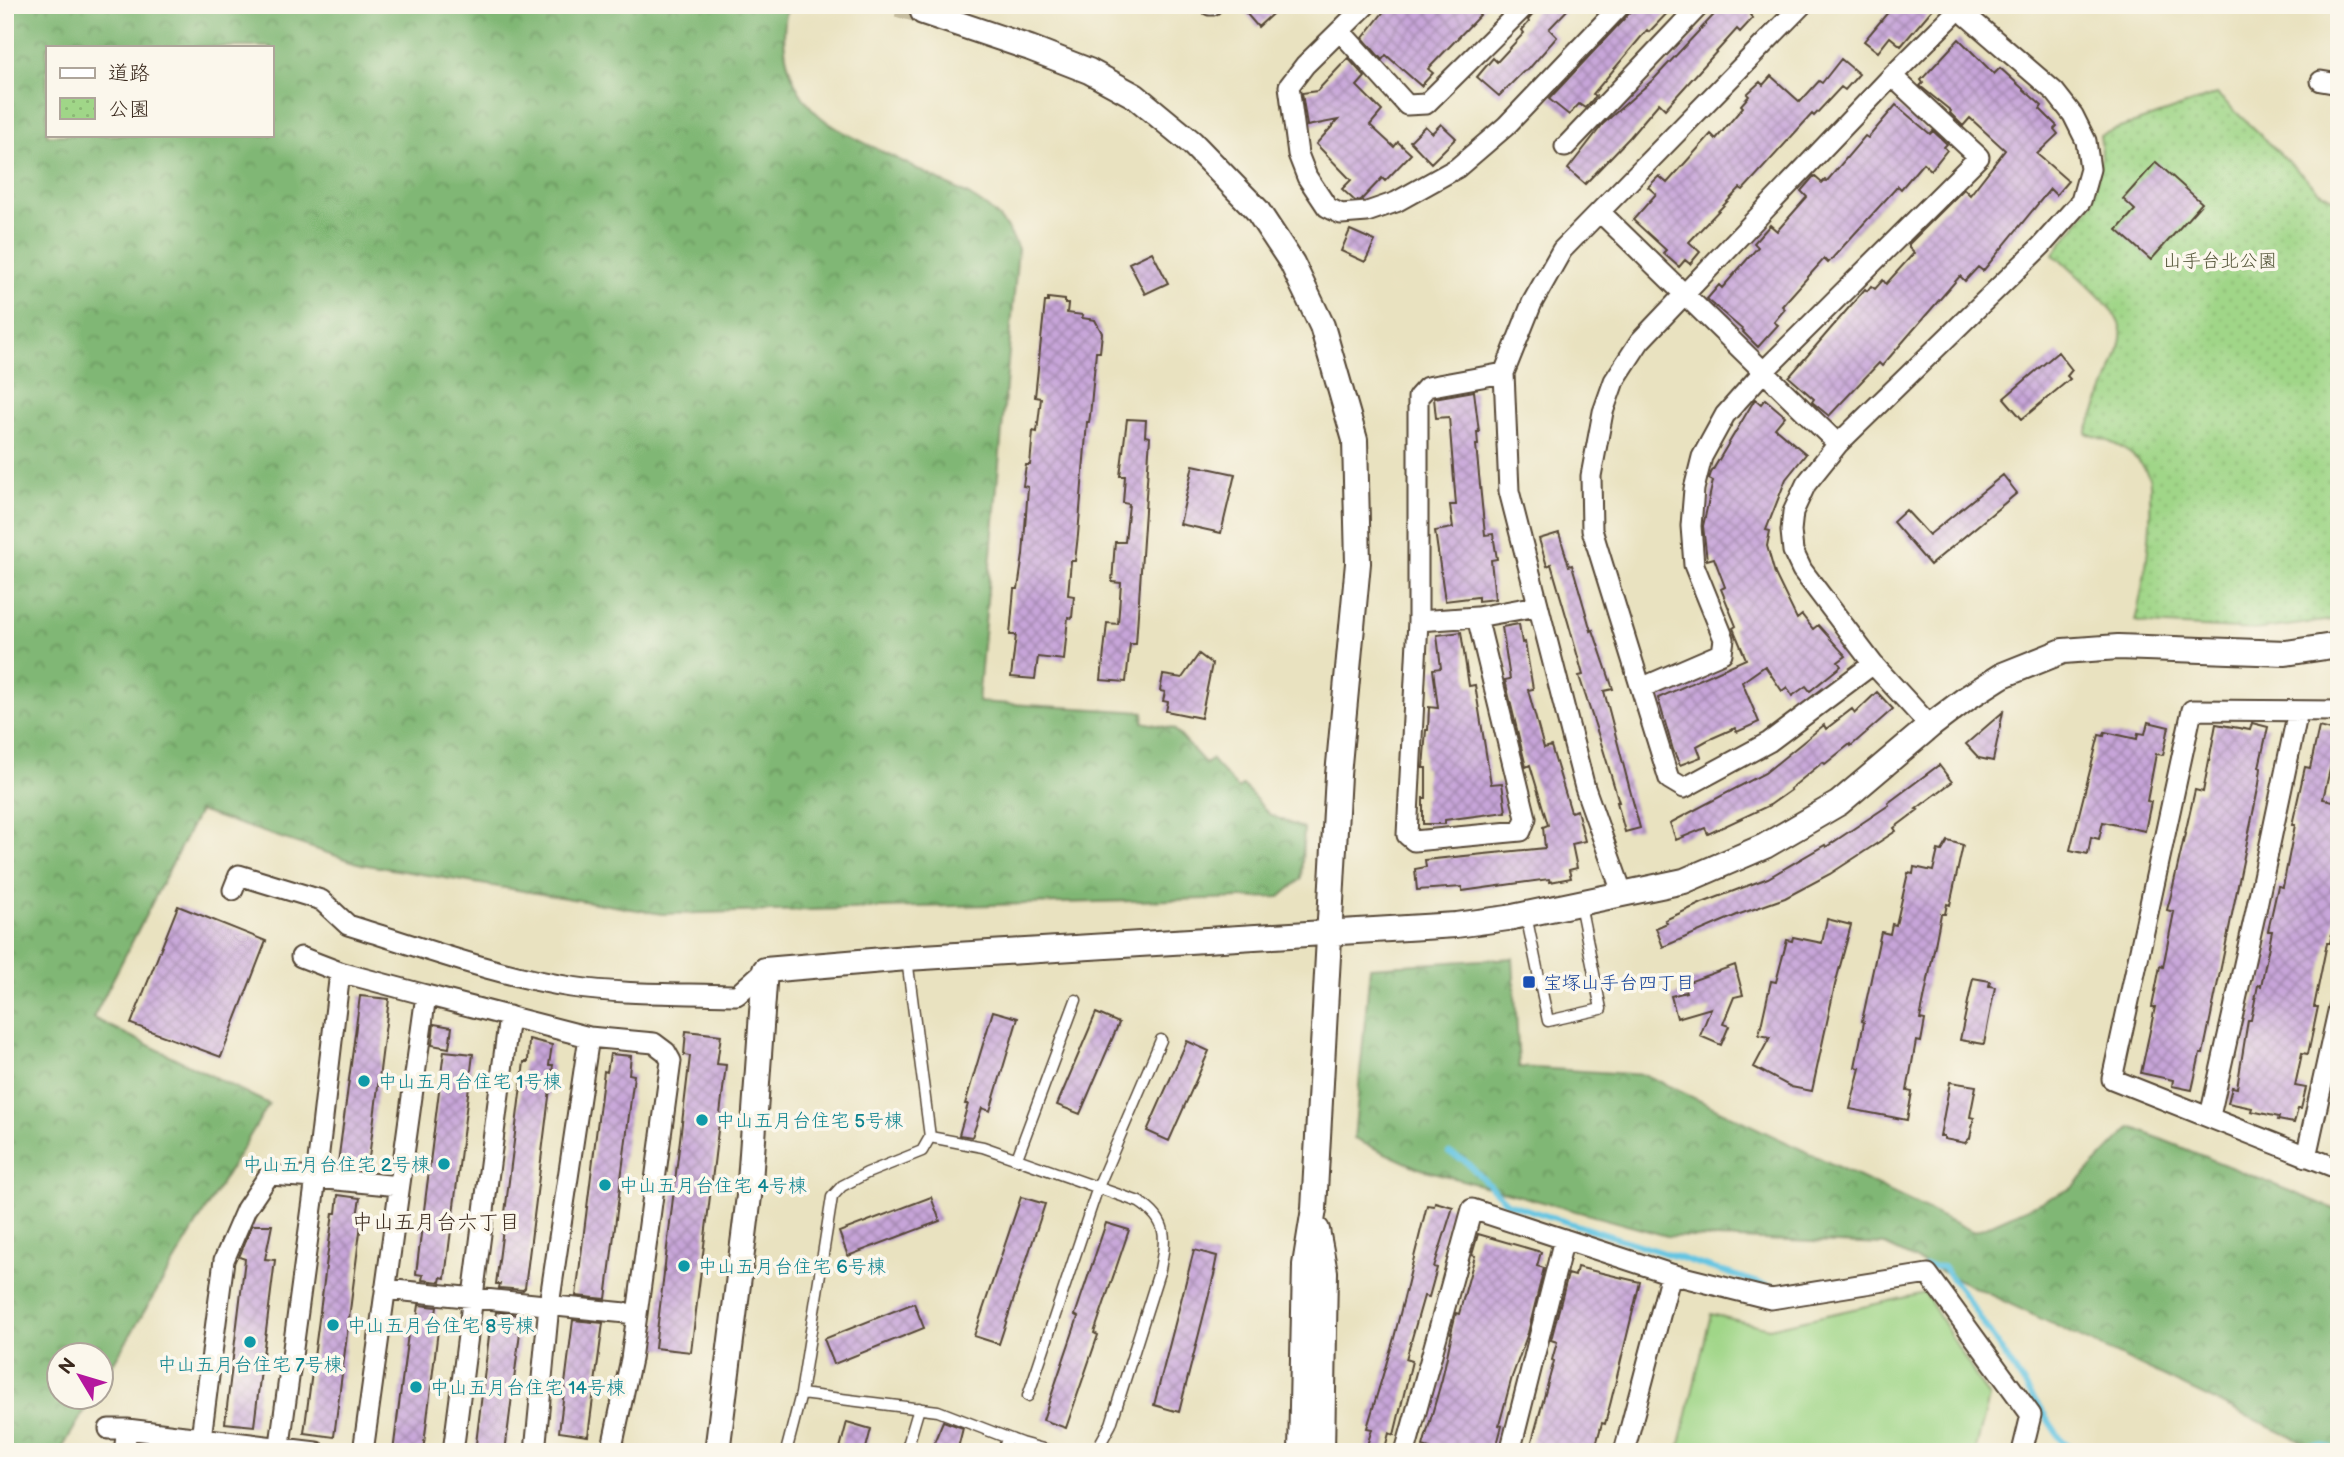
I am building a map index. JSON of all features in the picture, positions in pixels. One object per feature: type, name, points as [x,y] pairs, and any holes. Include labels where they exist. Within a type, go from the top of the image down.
[{"type":"street","points":[[1366,5],[1305,65],[1289,86],[1298,153],[1307,177],[1326,206],[1341,214],[1367,212],[1396,202],[1457,168],[1506,126],[1621,5]]},
{"type":"street","points":[[1340,31],[1407,105],[1426,104],[1525,5]]},
{"type":"street","points":[[1565,147],[1700,5]]},
{"type":"street","points":[[1623,895],[1585,788],[1509,491],[1504,373],[1532,303],[1563,250],[1802,5]]},
{"type":"street","points":[[1873,664],[1769,741],[1684,788],[1669,779],[1592,530],[1591,476],[1603,412],[1614,382],[1640,341],[1963,5],[1966,16],[2055,92],[2073,115],[2086,141],[2090,169],[2081,201],[2041,246],[1838,444],[1806,484],[1793,512],[1791,531],[1793,551],[1802,570],[1873,664],[1930,726]]},
{"type":"street","points":[[923,12],[1030,48],[1088,71],[1135,96],[1192,143],[1256,210],[1292,263],[1322,326],[1355,440],[1358,564],[1338,775],[1314,1209],[1305,1265],[1301,1452]]},
{"type":"street","points":[[1641,688],[1722,653],[1724,639],[1694,565],[1691,526],[1694,489],[1702,457],[1725,415],[1764,371],[1979,157],[1892,76]]},
{"type":"street","points":[[1601,213],[1838,444]]},
{"type":"street","points":[[1477,617],[1526,818],[1521,831],[1414,841],[1407,835],[1418,621],[1418,397],[1427,387],[1504,373]]},
{"type":"street","points":[[1418,621],[1477,617],[1538,606]]},
{"type":"street","points":[[233,890],[239,875],[321,900],[348,925],[364,930],[512,974],[570,987],[619,992],[737,995],[765,970],[907,958],[1456,925],[1526,915],[1684,881],[1765,846],[1839,803],[1967,698],[2003,675],[2063,651],[2118,647],[2286,653],[2339,645]]},
{"type":"street","points":[[2339,711],[2192,710],[2112,1079],[2339,1169]]},
{"type":"street","points":[[2210,1116],[2298,711]]},
{"type":"street","points":[[301,957],[340,972],[589,1037],[654,1043],[666,1052],[671,1061],[631,1359],[611,1452]]},
{"type":"street","points":[[717,1452],[749,1196],[765,970]]},
{"type":"street","points":[[280,1450],[340,972]]},
{"type":"street","points":[[363,1452],[426,995]]},
{"type":"street","points":[[2306,1157],[2339,1007]]},
{"type":"street","points":[[453,1452],[509,1016]]},
{"type":"street","points":[[536,1452],[549,1305],[589,1037]]},
{"type":"street","points":[[201,1438],[224,1260],[246,1209],[269,1175],[400,1186]]},
{"type":"street","points":[[1314,1209],[1325,1272],[1322,1452]]},
{"type":"street","points":[[1405,1452],[1472,1209],[1671,1274],[1771,1299],[1928,1274],[2031,1415],[2022,1452]]},
{"type":"street","points":[[1510,1452],[1564,1240]]},
{"type":"street","points":[[1624,1452],[1671,1274]]},
{"type":"street","points":[[385,1289],[636,1314]]},
{"type":"street","points":[[124,1452],[118,1429],[280,1450],[316,1452]]},
{"type":"lane","points":[[1526,915],[1548,1021],[1601,1009],[1580,904]]},
{"type":"lane","points":[[786,1452],[801,1394],[832,1197],[842,1186],[867,1173],[922,1151],[930,1137],[907,958]]},
{"type":"lane","points":[[1017,1158],[1076,1000]]},
{"type":"lane","points":[[1028,1396],[1098,1186],[1161,1040]]},
{"type":"lane","points":[[930,1137],[983,1147],[1098,1186],[1139,1202],[1153,1211],[1164,1228],[1165,1243],[1160,1269],[1111,1424],[1100,1444],[1091,1452]]},
{"type":"lane","points":[[801,1394],[937,1411],[1007,1438],[1054,1452]]},
{"type":"lane","points":[[906,1452],[919,1408]]},
{"type":"lane","points":[[1003,1452],[1007,1438]]},
{"type":"green space","points":[[5,5],[788,5],[784,40],[791,74],[808,104],[820,117],[979,201],[1004,224],[1018,249],[978,702],[1144,712],[1143,722],[1174,729],[1206,764],[1211,759],[1238,789],[1243,785],[1270,815],[1304,829],[1301,879],[1280,897],[662,914],[361,864],[199,811],[93,1018],[269,1104],[116,1359],[116,1342],[46,1342],[46,1412],[84,1412],[60,1452],[5,1452]]},
{"type":"green space","name":"山手台北公園","points":[[2217,94],[2319,191],[2339,202],[2339,619],[2255,630],[2135,621],[2149,543],[2149,477],[2130,453],[2086,433],[2114,365],[2121,330],[2105,302],[2053,255],[2093,202],[2102,152],[2100,135]]},
{"type":"green space","points":[[1513,958],[1519,1067],[1646,1075],[1974,1232],[2072,1188],[2131,1127],[2339,1211],[2339,1452],[2323,1452],[1885,1245],[1667,1236],[1418,1168],[1354,1139],[1370,967]]},
{"type":"green space","points":[[1925,1293],[1989,1398],[1975,1452],[1695,1452],[1679,1448],[1711,1314],[1769,1328]]},
{"type":"building","points":[[1239,5],[1282,5],[1258,27]]},
{"type":"building","points":[[1389,5],[1487,5],[1428,69],[1433,73],[1421,86],[1386,55],[1382,60],[1363,38]]},
{"type":"building","points":[[1541,5],[1572,5],[1549,29],[1557,37],[1528,70],[1499,96],[1477,77],[1493,58],[1497,62],[1524,33],[1522,30],[1528,20]]},
{"type":"building","points":[[1637,5],[1675,5],[1649,32],[1647,30],[1593,94],[1596,96],[1585,108],[1579,104],[1569,115],[1549,99]]},
{"type":"building","points":[[1723,5],[1759,5],[1750,15],[1753,18],[1740,32],[1737,29],[1665,109],[1659,103],[1585,184],[1568,169],[1603,124],[1655,78]]},
{"type":"building","points":[[1894,5],[1936,5],[1901,46],[1890,37],[1878,52],[1864,41]]},
{"type":"building","points":[[1959,39],[1994,74],[2000,68],[2042,106],[2040,109],[2057,126],[2054,129],[2058,134],[2037,154],[2068,181],[2056,195],[2050,189],[1983,271],[1978,267],[1965,281],[1960,276],[1882,366],[1879,363],[1829,416],[1789,377],[1865,289],[1867,291],[1871,286],[1875,289],[1883,280],[1886,284],[1914,253],[1909,244],[1964,189],[1970,195],[2005,150],[1970,118],[1963,126],[1951,111],[1920,86],[1923,83],[1921,80]]},
{"type":"building","points":[[1348,58],[1365,77],[1357,86],[1382,111],[1370,125],[1394,147],[1398,142],[1411,154],[1385,181],[1382,178],[1361,200],[1355,201],[1342,189],[1351,180],[1316,144],[1338,120],[1307,126],[1302,93],[1317,91]]},
{"type":"building","points":[[1841,59],[1859,74],[1845,90],[1841,87],[1814,116],[1812,114],[1743,190],[1740,188],[1689,242],[1700,252],[1690,264],[1685,260],[1679,267],[1663,253],[1666,250],[1633,220],[1656,194],[1648,187],[1659,176],[1667,183],[1711,134],[1716,139],[1743,107],[1741,105],[1749,96],[1747,94],[1760,82],[1763,85],[1771,76],[1800,102],[1819,81],[1822,83]]},
{"type":"building","points":[[1896,105],[1930,134],[1933,131],[1947,144],[1944,147],[1947,150],[1931,170],[1923,163],[1901,189],[1898,186],[1828,263],[1824,259],[1782,306],[1785,309],[1774,322],[1778,325],[1758,347],[1707,299],[1719,285],[1722,288],[1758,247],[1754,243],[1770,225],[1777,231],[1807,197],[1801,191],[1814,176],[1822,183],[1827,181],[1865,136],[1868,138]]},
{"type":"building","points":[[1441,124],[1456,138],[1431,163],[1410,141],[1425,126],[1432,133]]},
{"type":"building","points":[[2156,162],[2202,203],[2151,260],[2117,230],[2135,210],[2123,199]]},
{"type":"building","points":[[1350,230],[1375,241],[1365,262],[1341,251]]},
{"type":"building","points":[[1152,252],[1168,283],[1145,294],[1129,263]]},
{"type":"building","points":[[1048,298],[1065,300],[1065,304],[1068,304],[1067,313],[1095,320],[1102,333],[1100,352],[1096,352],[1090,416],[1087,422],[1078,535],[1075,561],[1071,561],[1068,595],[1074,596],[1072,618],[1068,617],[1064,660],[1038,657],[1035,679],[1011,677],[1016,635],[1010,635],[1014,589],[1018,589],[1023,555],[1028,487],[1023,486],[1026,465],[1030,465],[1033,431],[1037,432],[1041,398],[1035,397],[1045,302],[1048,302]]},
{"type":"building","points":[[2058,352],[2072,370],[2067,376],[2070,379],[2022,419],[2004,398]]},
{"type":"building","points":[[1474,391],[1479,432],[1476,445],[1485,535],[1493,534],[1497,559],[1491,560],[1495,599],[1478,601],[1478,597],[1445,601],[1435,531],[1453,528],[1450,505],[1456,505],[1449,417],[1436,418],[1434,398]]},
{"type":"building","points":[[1755,399],[1761,404],[1765,399],[1785,416],[1775,428],[1806,454],[1786,479],[1766,530],[1770,531],[1767,546],[1775,574],[1797,619],[1802,615],[1813,629],[1818,625],[1846,656],[1838,662],[1841,666],[1810,691],[1806,686],[1792,696],[1787,687],[1782,691],[1765,666],[1742,682],[1759,722],[1737,732],[1735,728],[1708,740],[1697,746],[1701,757],[1680,765],[1658,698],[1746,659],[1733,628],[1736,626],[1721,589],[1725,587],[1714,558],[1707,560],[1703,526],[1713,481],[1709,479],[1711,473]]},
{"type":"building","points":[[1127,419],[1146,420],[1145,436],[1150,437],[1136,644],[1130,644],[1126,682],[1101,680],[1107,623],[1118,624],[1121,583],[1112,582],[1115,542],[1125,542],[1129,504],[1123,503],[1125,476],[1120,476]]},
{"type":"building","points":[[1193,465],[1235,474],[1221,533],[1180,524]]},
{"type":"building","points":[[2003,475],[2017,493],[1930,565],[1893,522],[1906,510],[1929,535]]},
{"type":"building","points":[[1559,533],[1613,689],[1604,691],[1640,828],[1625,832],[1619,802],[1579,676],[1583,675],[1551,564],[1547,566],[1539,539]]},
{"type":"building","points":[[1519,624],[1533,689],[1528,690],[1544,748],[1551,746],[1571,812],[1577,810],[1585,841],[1572,844],[1577,868],[1569,870],[1571,878],[1550,882],[1549,879],[1462,891],[1462,887],[1417,890],[1415,869],[1426,867],[1425,860],[1545,848],[1543,827],[1548,825],[1530,765],[1526,767],[1505,680],[1510,679],[1502,627]]},
{"type":"building","points":[[1461,632],[1469,686],[1475,685],[1491,784],[1502,783],[1506,812],[1445,820],[1445,824],[1423,824],[1423,798],[1426,798],[1426,768],[1423,768],[1426,730],[1429,707],[1438,708],[1433,669],[1441,668],[1437,635]]},
{"type":"building","points":[[1199,654],[1212,664],[1201,718],[1166,711],[1168,702],[1163,701],[1165,692],[1160,691],[1163,675],[1182,678]]},
{"type":"building","points":[[1877,692],[1893,709],[1851,746],[1850,744],[1825,764],[1823,762],[1770,805],[1708,834],[1705,828],[1676,840],[1670,823],[1765,773],[1824,725],[1826,729],[1852,709],[1855,713]]},
{"type":"building","points":[[2003,712],[1993,761],[1979,758],[1966,744]]},
{"type":"building","points":[[2148,722],[2169,727],[2163,755],[2156,754],[2147,801],[2151,802],[2145,831],[2103,822],[2099,839],[2091,837],[2088,854],[2070,850],[2099,735],[2104,736],[2105,732],[2137,739],[2138,733],[2145,734]]},
{"type":"building","points":[[2252,723],[2268,727],[2259,767],[2259,784],[2203,1054],[2200,1054],[2192,1090],[2172,1086],[2173,1080],[2141,1073],[2155,1007],[2152,1007],[2160,966],[2163,967],[2174,912],[2167,910],[2195,790],[2203,792],[2216,724],[2250,730]]},
{"type":"building","points":[[2319,727],[2339,732],[2323,799],[2339,802],[2339,900],[2314,1007],[2318,1007],[2308,1054],[2302,1053],[2295,1086],[2306,1088],[2294,1123],[2251,1111],[2252,1108],[2228,1103],[2232,1087],[2237,1088],[2248,1020],[2251,1020],[2258,985],[2261,986],[2272,931],[2268,931],[2278,886],[2283,887],[2295,825],[2292,825],[2305,767],[2310,768]]},
{"type":"building","points":[[1939,765],[1952,782],[1894,828],[1896,831],[1830,874],[1785,898],[1737,915],[1663,947],[1656,928],[1667,923],[1665,920],[1768,878],[1825,845],[1826,847],[1889,805],[1888,803]]},
{"type":"building","points":[[1948,841],[1963,845],[1950,905],[1947,904],[1945,914],[1941,914],[1920,1019],[1925,1020],[1921,1042],[1916,1041],[1907,1091],[1912,1092],[1907,1120],[1850,1109],[1860,1068],[1855,1067],[1864,1022],[1862,1021],[1881,932],[1890,934],[1892,924],[1896,925],[1908,873],[1913,874],[1914,867],[1933,871],[1938,850],[1942,851]]},
{"type":"building","points":[[178,906],[266,941],[221,1057],[131,1024]]},
{"type":"building","points":[[1827,919],[1851,925],[1812,1091],[1791,1087],[1754,1067],[1770,1037],[1759,1035],[1771,981],[1776,982],[1787,940],[1792,941],[1793,937],[1822,943]]},
{"type":"building","points":[[1735,965],[1743,995],[1734,997],[1723,1024],[1729,1026],[1721,1045],[1700,1036],[1711,1008],[1677,1018],[1671,996],[1686,992],[1683,984]]},
{"type":"building","points":[[1973,978],[1990,981],[1989,986],[1995,987],[1984,1044],[1960,1040]]},
{"type":"building","name":"中山五月台住宅 1号棟","points":[[360,996],[389,999],[368,1166],[338,1163]]},
{"type":"building","points":[[993,1011],[1018,1018],[990,1111],[982,1108],[972,1137],[959,1135],[968,1104],[965,1104]]},
{"type":"building","points":[[1096,1013],[1119,1023],[1080,1114],[1057,1105]]},
{"type":"building","points":[[434,1024],[452,1027],[449,1048],[432,1045]]},
{"type":"building","points":[[686,1031],[721,1035],[717,1064],[726,1065],[691,1352],[655,1348],[690,1056],[684,1055]]},
{"type":"building","points":[[529,1039],[552,1045],[549,1065],[553,1065],[523,1290],[499,1288],[500,1284],[496,1284]]},
{"type":"building","points":[[1187,1041],[1209,1051],[1169,1141],[1147,1131]]},
{"type":"building","name":"中山五月台住宅 2号棟","points":[[444,1051],[473,1054],[445,1278],[441,1277],[440,1282],[422,1280],[423,1275],[416,1274]]},
{"type":"building","name":"中山五月台住宅 4号棟","points":[[610,1054],[631,1056],[629,1074],[634,1075],[606,1299],[576,1296],[604,1071],[607,1072]]},
{"type":"building","points":[[1950,1082],[1976,1086],[1970,1117],[1974,1118],[1970,1138],[1965,1143],[1940,1136]]},
{"type":"building","name":"中山五月台住宅 8号棟","points":[[338,1195],[360,1198],[357,1216],[362,1216],[334,1437],[304,1433],[333,1213],[336,1213]]},
{"type":"building","points":[[931,1197],[940,1221],[848,1256],[839,1232]]},
{"type":"building","points":[[1021,1197],[1045,1204],[999,1344],[974,1336]]},
{"type":"building","points":[[1435,1202],[1453,1207],[1434,1267],[1437,1268],[1429,1297],[1424,1296],[1406,1359],[1412,1361],[1394,1435],[1389,1433],[1384,1452],[1365,1452],[1372,1429],[1367,1428],[1394,1338],[1427,1205],[1434,1206]]},
{"type":"building","points":[[1106,1223],[1129,1230],[1094,1333],[1098,1335],[1066,1428],[1043,1420]]},
{"type":"building","name":"中山五月台住宅 7号棟","points":[[252,1225],[272,1225],[265,1259],[275,1260],[254,1426],[225,1423],[245,1259],[239,1257]]},
{"type":"building","points":[[1478,1234],[1541,1252],[1537,1266],[1544,1268],[1528,1333],[1499,1425],[1502,1426],[1495,1452],[1432,1452],[1432,1449],[1423,1446],[1442,1379],[1456,1313],[1459,1314],[1475,1256],[1472,1255]]},
{"type":"building","points":[[1194,1250],[1217,1256],[1179,1412],[1154,1405]]},
{"type":"building","points":[[1577,1267],[1640,1282],[1611,1401],[1594,1452],[1529,1452],[1554,1361],[1552,1360],[1557,1342],[1551,1340],[1568,1274],[1575,1276]]},
{"type":"building","points":[[914,1303],[924,1328],[834,1364],[824,1339]]},
{"type":"building","name":"中山五月台住宅 14号棟","points":[[419,1305],[437,1307],[435,1321],[439,1322],[423,1452],[393,1452],[410,1318],[417,1319]]},
{"type":"building","points":[[496,1312],[519,1315],[516,1331],[520,1332],[505,1452],[475,1452],[490,1328],[493,1329]]},
{"type":"building","points":[[573,1320],[603,1323],[588,1436],[559,1432]]},
{"type":"building","points":[[943,1421],[963,1428],[957,1452],[930,1452]]},
{"type":"building","points":[[847,1422],[871,1429],[865,1452],[839,1452]]},
{"type":"waterway","points":[[1449,1153],[1464,1160],[1507,1203],[1781,1290]]},
{"type":"waterway","points":[[1926,1266],[1943,1267],[2062,1441],[2081,1452]]},
{"type":"waterway","points":[[2285,1452],[2318,1446],[2338,1452]]},
{"type":"tunnel","points":[[898,5],[923,12]]},
{"type":"place","name":"宝塚山手台四丁目","points":[[1529,982]]},
{"type":"place","name":"中山五月台住宅 1号棟","points":[[364,1081]]},
{"type":"place","name":"中山五月台住宅 5号棟","points":[[702,1120]]},
{"type":"place","name":"中山五月台住宅 2号棟","points":[[444,1164]]},
{"type":"place","name":"中山五月台住宅 4号棟","points":[[605,1185]]},
{"type":"place","name":"中山五月台住宅 6号棟","points":[[684,1266]]},
{"type":"place","name":"中山五月台住宅 8号棟","points":[[333,1325]]},
{"type":"place","name":"中山五月台住宅 7号棟","points":[[250,1342]]},
{"type":"place","name":"中山五月台住宅 14号棟","points":[[416,1387]]},
{"type":"district","name":"中山五月台六丁目","points":[[436,1222]]}]
